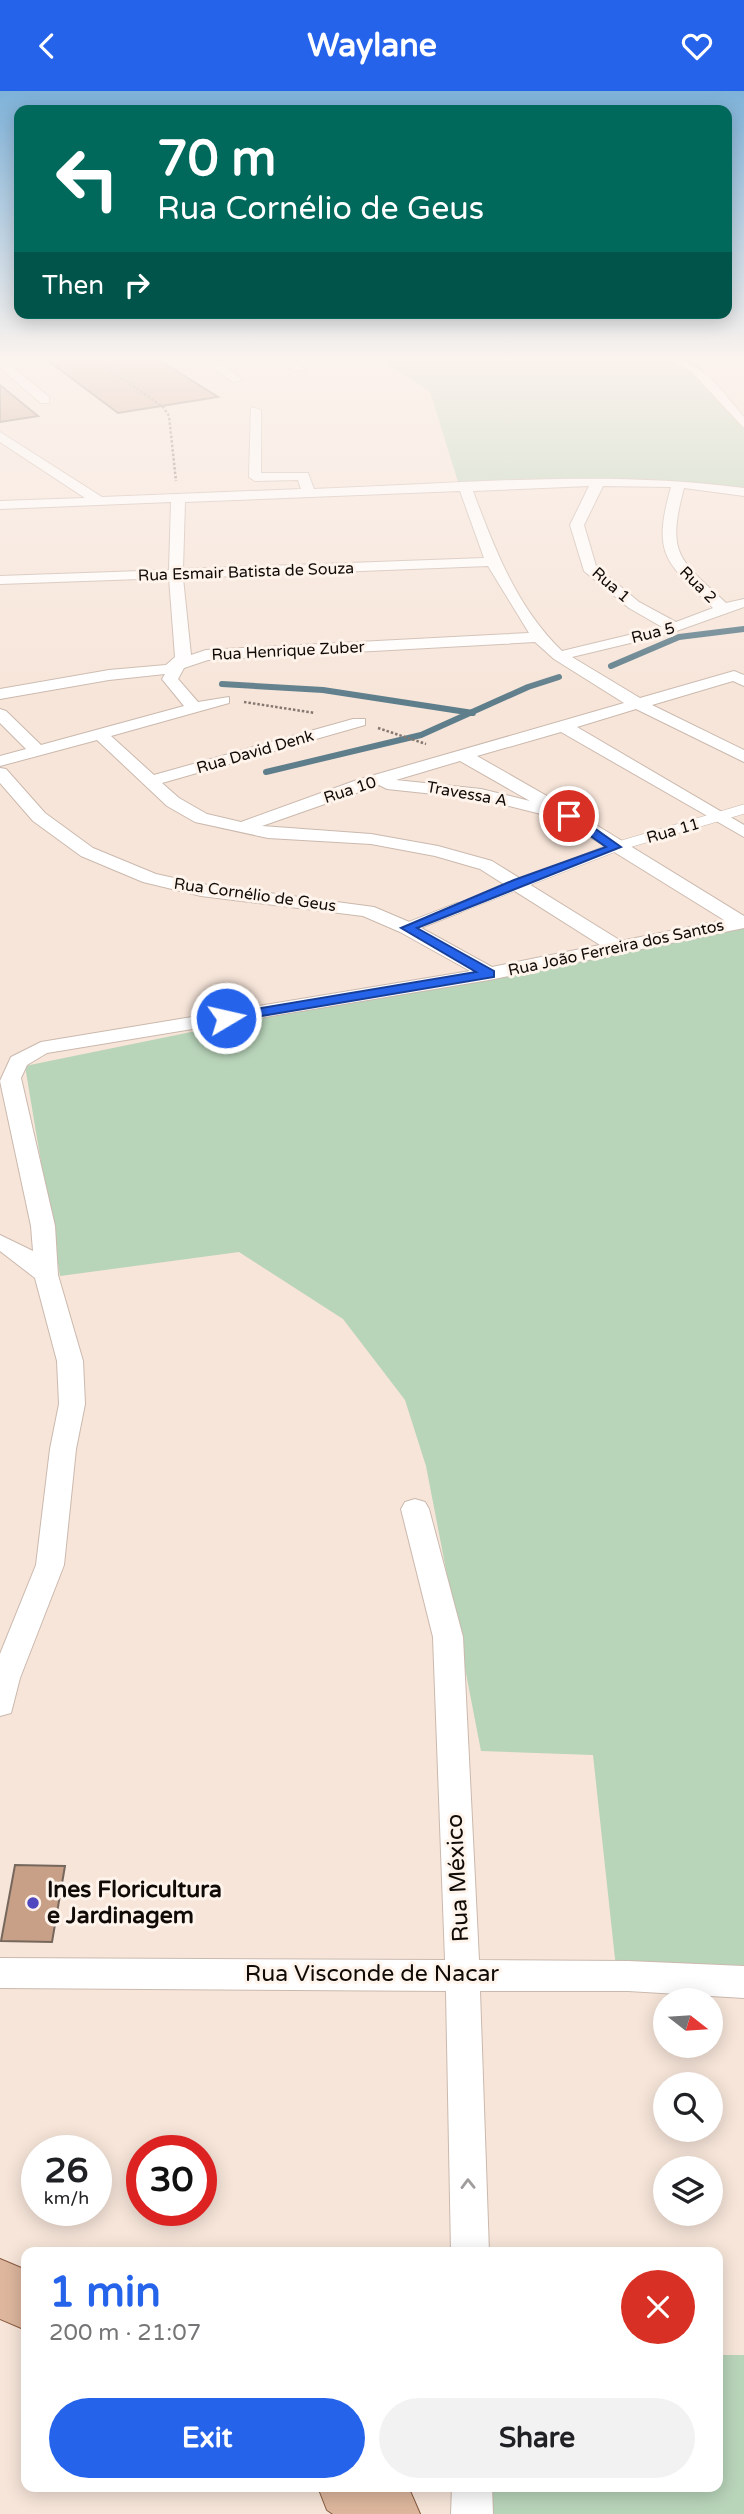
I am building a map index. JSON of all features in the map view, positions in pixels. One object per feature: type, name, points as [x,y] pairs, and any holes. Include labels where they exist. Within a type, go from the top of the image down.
[{"type":"main road","points":[[0,2289],[21,2298]]},
{"type":"main road","points":[[357,2492],[387,2514]]},
{"type":"street","points":[[56,473],[100,502]]},
{"type":"street","points":[[255,473],[255,477],[303,476],[309,493]]},
{"type":"street","points":[[0,505],[598,482],[679,483],[744,492]]},
{"type":"street","name":"Rua 1","points":[[598,482],[577,525],[589,568],[634,605],[674,628]]},
{"type":"street","name":"Rua 2","points":[[679,483],[666,523],[666,541],[672,559],[721,607]]},
{"type":"street","points":[[465,487],[492,562],[539,638],[559,656],[636,703],[744,757]]},
{"type":"street","points":[[178,499],[176,575],[183,657],[170,679],[195,708]]},
{"type":"street","name":"Rua Esmair Batista de Souza","points":[[0,580],[492,562]]},
{"type":"street","name":"Rua 5","points":[[559,656],[674,628],[709,616],[721,607],[744,603]]},
{"type":"street","name":"Rua Henrique Zuber","points":[[0,694],[176,666],[206,655],[539,638]]},
{"type":"street","name":"Rua 10","points":[[239,829],[363,784],[565,727],[636,703],[739,679]]},
{"type":"street","points":[[0,761],[223,700]]},
{"type":"street","points":[[0,714],[38,751]]},
{"type":"street","name":"Rua David Denk","points":[[150,781],[359,722]]},
{"type":"street","points":[[565,727],[744,832]]},
{"type":"street","points":[[100,734],[173,802],[201,818],[239,829],[370,839],[438,851],[486,865],[518,882],[618,948]]},
{"type":"street","points":[[464,756],[569,816],[615,847],[743,922]]},
{"type":"street","name":"Rua Cornélio de Geus","points":[[0,772],[39,817],[87,852],[150,878],[201,890],[367,911],[407,928],[489,974]]},
{"type":"street","name":"Travessa A","points":[[363,784],[407,784],[481,794],[569,816]]},
{"type":"street","name":"Rua João Ferreira dos Santos","points":[[47,1275],[43,1226],[10,1078],[18,1061],[41,1048],[489,974],[743,922]]},
{"type":"street","points":[[0,1242],[17,1250],[47,1275],[70,1361],[72,1404],[63,1449],[50,1565],[2,1687]]},
{"type":"street","name":"Rua México","points":[[415,1509],[447,1637],[463,1975],[470,2247]]},
{"type":"street","name":"Rua Visconde de Nacar","points":[[0,1973],[628,1976],[744,1982]]},
{"type":"street","points":[[472,2492],[472,2514]]},
{"type":"lane","name":"Rua 11","points":[[407,928],[518,882],[615,847],[721,818],[744,809]]},
{"type":"path","points":[[175,473],[178,499]]},
{"type":"green space","points":[[455,473],[744,473],[744,491],[678,482],[460,488]]},
{"type":"green space","points":[[744,919],[744,1986],[617,1977],[593,1755],[481,1751],[426,1466],[405,1400],[343,1319],[239,1252],[60,1276],[25,1066]]},
{"type":"green space","points":[[723,2355],[744,2355],[744,2514],[463,2514],[467,2492],[723,2492]]},
{"type":"building","name":"Ines Floricultura e Jardinagem","points":[[15,1865],[65,1866],[52,1942],[1,1941]]},
{"type":"waterway","points":[[611,666],[679,637],[744,629]]},
{"type":"waterway","points":[[471,713],[528,687],[559,677]]},
{"type":"waterway","points":[[222,684],[323,690],[471,713]]},
{"type":"waterway","points":[[266,772],[421,735],[471,713]]},
{"type":"place","name":"Ines Floricultura e Jardinagem","points":[[33,1903]]},
{"type":"route","points":[[226,1018],[489,974],[407,928],[518,882],[615,847],[569,816]]}]
